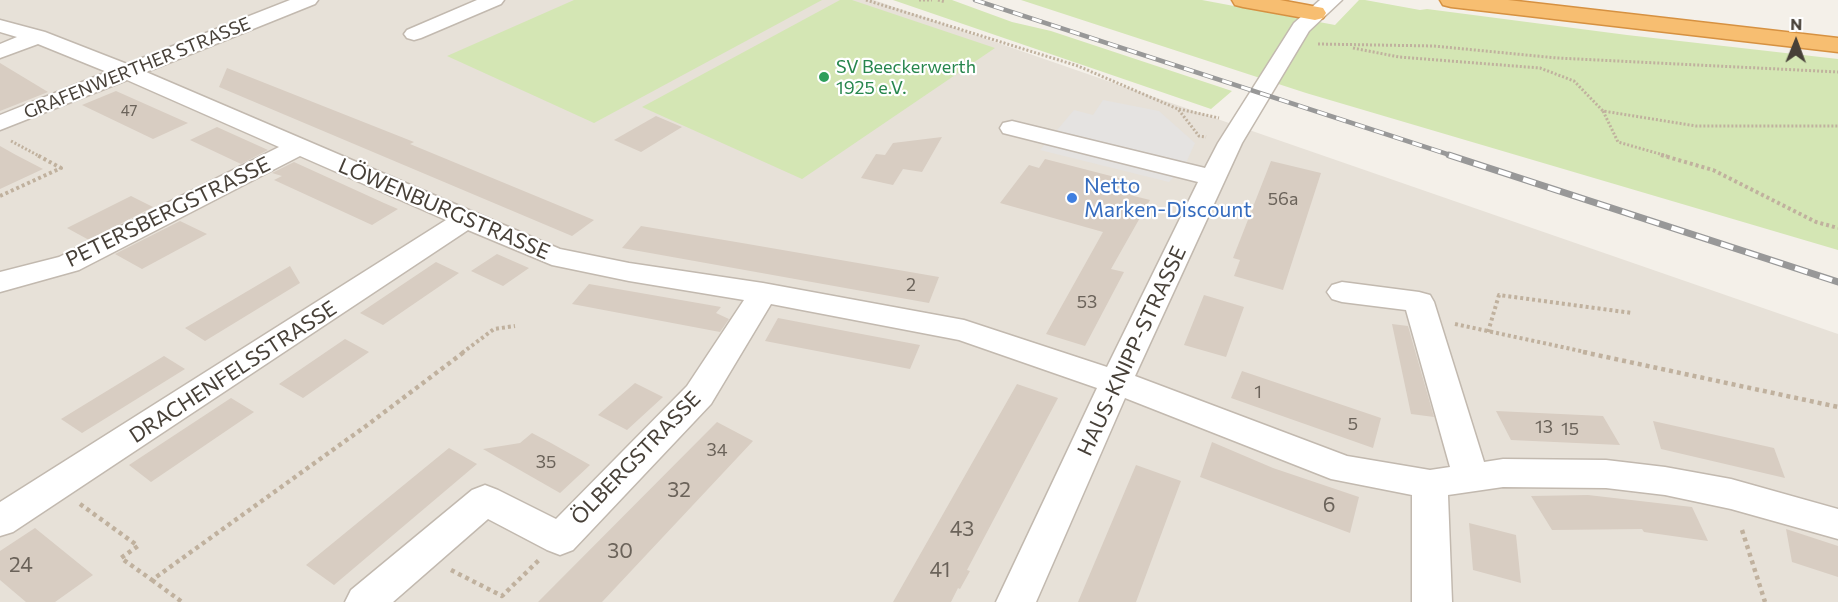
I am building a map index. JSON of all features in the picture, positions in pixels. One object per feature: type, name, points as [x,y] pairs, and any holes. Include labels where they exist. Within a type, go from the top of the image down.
[{"type":"highway","points":[[1243,0],[1323,7]]},
{"type":"highway","points":[[1451,0],[1838,45]]},
{"type":"highway","points":[[1602,0],[1838,25]]},
{"type":"street","name":"GRAFENWERTHER STRASSE","points":[[5,132],[126,72],[308,0]]},
{"type":"street","points":[[414,34],[494,0]]},
{"type":"street","name":"HAUS-KNIPP-STRASSE","points":[[1016,602],[1116,382],[1236,134],[1293,39],[1323,7]]},
{"type":"street","name":"LÖWENBURGSTRASSE","points":[[0,26],[38,36],[126,72],[552,256],[630,272],[763,293],[964,330],[1116,382],[1344,469],[1430,484],[1503,472],[1583,474],[1665,481],[1731,494],[1838,524]]},
{"type":"street","points":[[0,52],[38,36]]},
{"type":"street","points":[[1012,129],[1214,178]]},
{"type":"street","name":"PETERSBERGSTRASSE","points":[[0,283],[69,264],[301,146]]},
{"type":"street","name":"DRACHENFELSSTRASSE","points":[[0,521],[56,487],[465,220]]},
{"type":"street","points":[[1342,292],[1419,302],[1471,477]]},
{"type":"street","name":"ÖLBERGSTRASSE","points":[[365,602],[485,500],[560,538],[699,395],[763,293]]},
{"type":"street","points":[[1430,484],[1432,602]]},
{"type":"path","points":[[866,0],[1078,66],[1236,134]]},
{"type":"path","points":[[919,0],[932,0]]},
{"type":"path","points":[[938,0],[945,2]]},
{"type":"path","points":[[1293,39],[1399,57],[1540,68],[1574,81],[1603,111],[1618,142],[1713,170],[1816,222],[1838,228]]},
{"type":"path","points":[[1343,46],[1434,46],[1557,57],[1838,72]]},
{"type":"path","points":[[1178,108],[1186,122],[1199,135],[1236,134]]},
{"type":"path","points":[[1603,111],[1696,126],[1838,126]]},
{"type":"path","points":[[0,196],[61,168],[5,132]]},
{"type":"path","points":[[1488,332],[1499,295],[1632,313]]},
{"type":"path","points":[[1422,316],[1838,407]]},
{"type":"path","points":[[152,580],[366,426],[494,329],[515,326]]},
{"type":"path","points":[[56,487],[138,546],[121,558],[182,602]]},
{"type":"path","points":[[1742,530],[1765,602]]},
{"type":"path","points":[[421,555],[502,596],[560,538]]},
{"type":"shaded area","points":[[0,0],[874,0],[1838,334],[1838,602],[0,602]]},
{"type":"shaded area","points":[[1103,100],[1159,111],[1195,143],[1185,165],[1169,182],[1040,150],[1074,110],[1093,115]]},
{"type":"green space","name":"SV Beeckerwerth 1925 e.V.","points":[[574,0],[822,0],[594,123],[447,56]]},
{"type":"green space","name":"SV Beeckerwerth 1925 e.V.","points":[[840,0],[852,0],[995,48],[802,179],[642,107]]},
{"type":"green space","points":[[893,0],[952,0],[1012,22],[1051,31],[1232,91],[1211,109]]},
{"type":"green space","points":[[1021,0],[1202,0],[1335,25],[1359,0],[1365,0],[1420,10],[1427,9],[1838,59],[1838,250],[1306,93]]},
{"type":"building","points":[[0,63],[48,92],[0,111]]},
{"type":"building","points":[[227,68],[414,142],[410,144],[594,220],[572,236],[219,87]]},
{"type":"building","points":[[116,91],[188,123],[153,139],[82,105]]},
{"type":"building","points":[[656,116],[682,127],[641,152],[614,140]]},
{"type":"building","points":[[217,127],[268,150],[241,164],[190,140]]},
{"type":"building","points":[[942,137],[922,172],[903,169],[893,185],[861,178],[876,154],[885,155],[893,143]]},
{"type":"building","points":[[0,146],[16,155],[43,169],[0,189]]},
{"type":"building","name":"Netto Marken-Discount","points":[[1045,159],[1138,183],[1130,195],[1150,200],[1111,269],[1124,272],[1085,346],[1046,334],[1103,232],[1000,203],[1029,165],[1039,168]]},
{"type":"building","points":[[1271,161],[1321,173],[1283,290],[1234,276],[1240,260],[1233,258]]},
{"type":"building","points":[[294,162],[398,209],[372,225],[274,180],[282,176],[272,173]]},
{"type":"building","points":[[131,196],[153,207],[89,240],[67,228]]},
{"type":"building","points":[[180,221],[207,234],[142,269],[115,254]]},
{"type":"building","points":[[641,226],[939,277],[929,303],[622,248]]},
{"type":"building","points":[[497,254],[529,268],[503,286],[471,271]]},
{"type":"building","points":[[436,262],[459,273],[383,325],[360,313]]},
{"type":"building","points":[[290,266],[300,283],[205,341],[185,328]]},
{"type":"building","points":[[589,284],[721,307],[716,313],[729,319],[720,332],[572,304]]},
{"type":"building","points":[[1204,295],[1244,307],[1226,357],[1184,345]]},
{"type":"building","points":[[778,318],[920,345],[910,369],[765,341]]},
{"type":"building","points":[[1392,324],[1408,326],[1434,417],[1411,414]]},
{"type":"building","points":[[345,339],[369,352],[303,398],[279,384]]},
{"type":"building","points":[[164,356],[185,369],[82,433],[61,419]]},
{"type":"building","points":[[1242,371],[1381,418],[1373,448],[1231,398]]},
{"type":"building","points":[[635,383],[663,397],[627,430],[598,415]]},
{"type":"building","points":[[1017,384],[1058,398],[967,570],[970,571],[960,589],[958,588],[951,602],[893,602]]},
{"type":"building","points":[[231,398],[254,412],[151,482],[129,465]]},
{"type":"building","points":[[1496,411],[1603,416],[1620,445],[1511,440]]},
{"type":"building","points":[[1653,421],[1774,448],[1785,478],[1661,449]]},
{"type":"building","points":[[717,422],[753,441],[602,602],[538,602]]},
{"type":"building","points":[[532,433],[590,465],[560,493],[483,449],[520,443]]},
{"type":"building","points":[[1212,442],[1273,468],[1359,497],[1350,533],[1200,477]]},
{"type":"building","points":[[449,448],[477,464],[334,585],[306,565]]},
{"type":"building","points":[[1136,465],[1181,481],[1136,602],[1078,602]]},
{"type":"building","points":[[1588,495],[1692,507],[1708,541],[1644,532],[1642,529],[1552,530],[1531,496]]},
{"type":"building","points":[[1469,523],[1516,535],[1521,583],[1473,570]]},
{"type":"building","points":[[35,528],[93,575],[55,602],[26,602],[0,580],[0,551]]},
{"type":"building","points":[[1786,529],[1838,546],[1838,577],[1792,562]]},
{"type":"railway","points":[[975,0],[1453,156]]},
{"type":"railway","points":[[1449,155],[1838,282]]},
{"type":"place","name":"SV Beeckerwerth 1925 e.V.","points":[[824,77]]},
{"type":"place","name":"Netto Marken-Discount","points":[[1072,198]]}]
